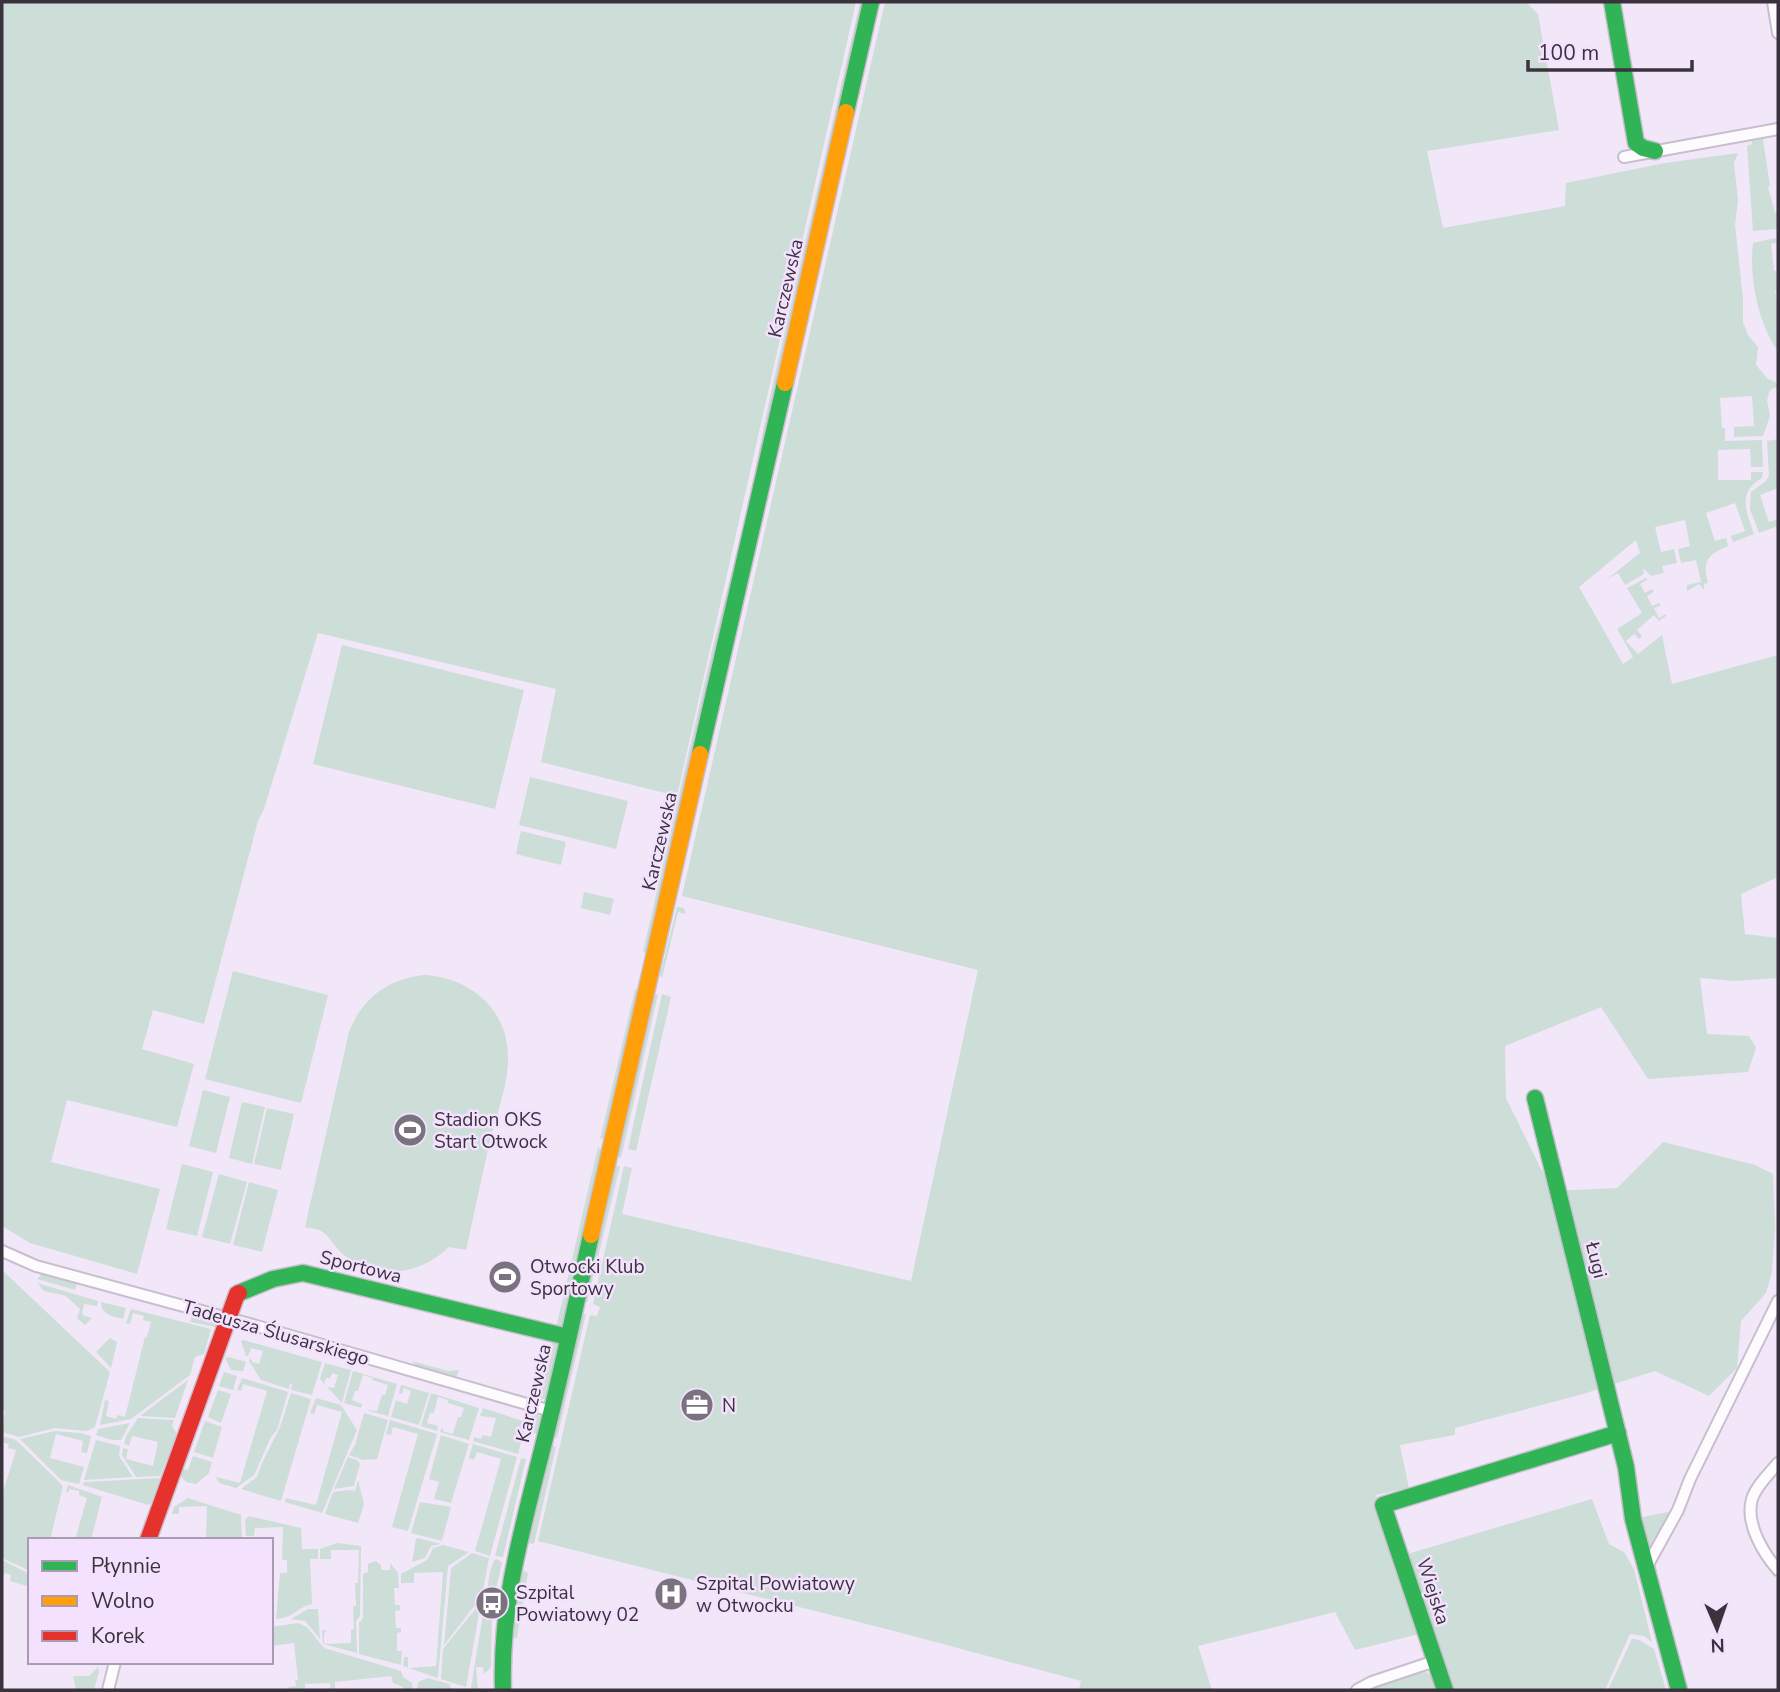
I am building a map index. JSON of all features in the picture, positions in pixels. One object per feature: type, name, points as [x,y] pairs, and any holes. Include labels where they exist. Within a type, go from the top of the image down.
[{"type":"street","name":"Karczewska","points":[[503,1690],[502,1642],[508,1595],[872,2]]},
{"type":"street","points":[[1612,2],[1636,143],[1655,151]]},
{"type":"street","points":[[1773,2],[1778,33]]},
{"type":"street","points":[[1624,157],[1778,129]]},
{"type":"street","name":"Ługi","points":[[1535,1098],[1626,1467],[1633,1519],[1679,1690]]},
{"type":"street","name":"Tadeusza Ślusarskiego","points":[[2,1251],[36,1266],[229,1318],[551,1411]]},
{"type":"street","name":"Sportowa","points":[[149,1538],[237,1294],[273,1279],[303,1273],[568,1337]]},
{"type":"street","points":[[1646,1569],[1678,1510],[1690,1479],[1778,1301]]},
{"type":"street","name":"Wiejska","points":[[1445,1690],[1383,1504],[1618,1433]]},
{"type":"street","points":[[1778,1463],[1756,1490],[1750,1512],[1755,1532],[1778,1570]]},
{"type":"street","points":[[1357,1690],[1372,1682],[1435,1661]]},
{"type":"street","points":[[108,1690],[114,1664]]},
{"type":"shaded area","points":[[2,2],[856,2],[677,796],[541,762],[556,689],[318,633],[258,821],[204,1024],[153,1010],[142,1049],[194,1064],[177,1127],[67,1100],[51,1162],[160,1189],[137,1274],[30,1243],[2,1226]]},
{"type":"shaded area","points":[[860,2],[866,2],[650,954],[643,952],[712,650],[746,515],[770,396]]},
{"type":"shaded area","points":[[885,2],[1526,2],[1538,14],[1559,130],[1427,151],[1443,228],[1565,206],[1566,183],[1665,163],[1738,153],[1734,163],[1738,200],[1735,225],[1743,322],[1748,335],[1758,347],[1756,365],[1768,379],[1778,383],[1778,386],[1770,390],[1767,400],[1770,416],[1763,436],[1734,437],[1734,427],[1754,426],[1752,396],[1720,398],[1725,441],[1762,440],[1763,467],[1751,467],[1750,449],[1718,450],[1718,480],[1751,480],[1751,472],[1763,472],[1762,478],[1754,483],[1746,496],[1746,510],[1754,534],[1733,542],[1731,536],[1745,531],[1735,503],[1706,513],[1715,541],[1726,538],[1728,546],[1715,552],[1708,560],[1708,583],[1704,584],[1704,590],[1699,584],[1687,591],[1687,585],[1701,582],[1696,560],[1681,563],[1678,549],[1690,546],[1685,520],[1655,527],[1661,552],[1674,549],[1677,563],[1662,566],[1664,573],[1651,576],[1643,568],[1644,574],[1625,585],[1618,573],[1606,580],[1640,553],[1636,540],[1579,587],[1623,664],[1633,657],[1617,629],[1642,613],[1627,588],[1646,578],[1647,580],[1640,584],[1645,593],[1652,589],[1654,592],[1647,596],[1652,606],[1659,603],[1661,605],[1654,608],[1659,618],[1666,616],[1659,621],[1654,615],[1637,630],[1642,636],[1639,639],[1634,634],[1626,641],[1638,654],[1662,635],[1672,684],[1778,655],[1778,877],[1741,894],[1745,934],[1778,938],[1778,978],[1734,981],[1700,978],[1707,1034],[1749,1036],[1756,1048],[1748,1072],[1648,1079],[1601,1007],[1505,1046],[1506,1098],[1552,1191],[1617,1188],[1663,1142],[1755,1165],[1773,1174],[1775,1228],[1772,1272],[1766,1293],[1741,1321],[1737,1368],[1709,1396],[1655,1371],[1583,1394],[1455,1428],[1455,1435],[1400,1445],[1409,1488],[1376,1495],[1394,1558],[1592,1499],[1609,1544],[1624,1552],[1634,1569],[1652,1642],[1644,1636],[1630,1634],[1605,1690],[1452,1690],[1431,1631],[1355,1650],[1335,1612],[1198,1646],[1212,1690],[1079,1690],[1081,1681],[538,1541],[590,1315],[597,1316],[600,1307],[593,1304],[624,1166],[632,1168],[622,1214],[911,1281],[978,970],[682,896]]},
{"type":"shaded area","points":[[1763,139],[1768,187],[1775,213],[1778,212],[1778,229],[1753,231],[1747,146],[1752,144],[1752,141]]},
{"type":"shaded area","points":[[1775,238],[1778,242],[1771,244],[1778,290],[1775,291],[1778,308],[1778,351],[1760,314],[1752,271],[1753,243]]},
{"type":"shaded area","points":[[1778,439],[1778,488],[1760,495],[1769,522],[1778,519],[1778,526],[1759,533],[1750,509],[1751,492],[1766,481],[1769,475],[1767,441]]},
{"type":"shaded area","points":[[342,645],[524,690],[495,809],[313,764]]},
{"type":"shaded area","points":[[530,777],[628,801],[616,849],[519,825]]},
{"type":"shaded area","points":[[521,831],[566,842],[561,865],[516,854]]},
{"type":"shaded area","points":[[584,892],[614,899],[610,915],[581,908]]},
{"type":"shaded area","points":[[677,907],[684,908],[686,914],[678,912],[662,978],[660,975]]},
{"type":"shaded area","points":[[233,971],[328,995],[301,1103],[205,1079]]},
{"type":"shaded area","name":"Stadion OKS Start Otwock","points":[[425,975],[458,983],[485,1000],[502,1027],[507,1044],[507,1072],[466,1250],[449,1247],[425,1264],[412,1269],[370,1269],[341,1252],[324,1233],[305,1227],[349,1032],[361,1009],[378,992],[400,980]]},
{"type":"shaded area","points":[[635,989],[639,991],[608,1138],[600,1139]]},
{"type":"shaded area","points":[[658,994],[621,1158],[617,1156],[652,997]]},
{"type":"shaded area","points":[[662,994],[671,997],[636,1151],[628,1149]]},
{"type":"shaded area","points":[[203,1090],[230,1097],[216,1153],[189,1146]]},
{"type":"shaded area","points":[[242,1102],[265,1107],[252,1164],[229,1158]]},
{"type":"shaded area","points":[[267,1108],[294,1114],[281,1170],[254,1164]]},
{"type":"shaded area","points":[[598,1147],[602,1152],[562,1328],[556,1328]]},
{"type":"shaded area","points":[[182,1164],[213,1172],[197,1236],[166,1229]]},
{"type":"shaded area","points":[[614,1166],[620,1166],[587,1303],[583,1298]]},
{"type":"shaded area","points":[[219,1174],[247,1182],[230,1244],[202,1237]]},
{"type":"shaded area","points":[[249,1182],[278,1190],[262,1252],[233,1245]]},
{"type":"shaded area","points":[[2,1270],[110,1372],[95,1427],[87,1431],[55,1428],[19,1437],[2,1432],[5,1411],[2,1410]]},
{"type":"shaded area","points":[[42,1274],[77,1283],[75,1290],[37,1279]]},
{"type":"shaded area","points":[[37,1283],[98,1301],[97,1306],[84,1304],[82,1315],[92,1318],[85,1325],[77,1318],[80,1309],[66,1296],[44,1291]]},
{"type":"shaded area","points":[[101,1302],[126,1308],[123,1319],[105,1312]]},
{"type":"shaded area","points":[[131,1309],[211,1329],[204,1354],[195,1357],[190,1375],[131,1419],[100,1425],[105,1400],[109,1401],[106,1416],[116,1419],[118,1415],[125,1417],[147,1337],[151,1322],[143,1320],[144,1316],[133,1313],[130,1324],[126,1323]]},
{"type":"shaded area","points":[[193,1313],[216,1321],[220,1328],[190,1322]]},
{"type":"shaded area","points":[[586,1314],[557,1438],[551,1437],[581,1315]]},
{"type":"shaded area","points":[[110,1338],[117,1342],[111,1368],[96,1352]]},
{"type":"shaded area","points":[[553,1339],[558,1344],[559,1351],[548,1397],[539,1401],[532,1400],[541,1385]]},
{"type":"shaded area","points":[[241,1341],[322,1362],[312,1395],[291,1390],[290,1383],[289,1389],[261,1380],[249,1359],[259,1364],[263,1351],[251,1348],[246,1356]]},
{"type":"shaded area","points":[[225,1358],[246,1362],[243,1371],[231,1370]]},
{"type":"shaded area","points":[[412,1361],[448,1371],[459,1370],[456,1378],[416,1366]]},
{"type":"shaded area","points":[[325,1363],[351,1370],[342,1403],[327,1387],[334,1388],[338,1375],[332,1373],[324,1384],[320,1379]]},
{"type":"shaded area","points":[[353,1371],[397,1384],[388,1416],[366,1410],[377,1411],[388,1385],[363,1375],[352,1400],[362,1404],[361,1408],[344,1403]]},
{"type":"shaded area","points":[[224,1372],[237,1376],[233,1390],[219,1386]]},
{"type":"shaded area","points":[[242,1378],[288,1392],[277,1430],[271,1437],[254,1475],[236,1488],[219,1483],[216,1477],[240,1483],[267,1391],[243,1384],[241,1391],[237,1390]]},
{"type":"shaded area","points":[[188,1380],[175,1418],[140,1416]]},
{"type":"shaded area","points":[[401,1385],[429,1393],[419,1425],[391,1417],[396,1400],[407,1404],[411,1391],[404,1388],[402,1394],[399,1393]]},
{"type":"shaded area","points":[[218,1390],[231,1394],[221,1423],[208,1417]]},
{"type":"shaded area","points":[[291,1393],[311,1399],[281,1501],[241,1489],[257,1477],[280,1427]]},
{"type":"shaded area","points":[[431,1393],[479,1408],[469,1440],[440,1432],[442,1427],[443,1431],[453,1434],[464,1408],[438,1397],[434,1413],[430,1413],[427,1423],[438,1426],[437,1431],[421,1426]]},
{"type":"shaded area","points":[[316,1398],[341,1405],[357,1430],[322,1513],[285,1502],[286,1498],[316,1505],[342,1412],[317,1405],[314,1414],[310,1413]]},
{"type":"shaded area","points":[[483,1408],[523,1421],[525,1428],[518,1454],[473,1441],[474,1437],[481,1439],[482,1435],[491,1437],[496,1418],[480,1416]]},
{"type":"shaded area","points":[[530,1410],[543,1418],[540,1434],[532,1433]]},
{"type":"shaded area","points":[[364,1413],[388,1420],[377,1459],[363,1460],[349,1455],[355,1445]]},
{"type":"shaded area","points":[[138,1418],[174,1420],[172,1426],[177,1434],[160,1476],[136,1477],[122,1455],[123,1448],[128,1449],[126,1459],[153,1466],[158,1442],[132,1436],[129,1446],[124,1444]]},
{"type":"shaded area","points":[[390,1420],[437,1434],[408,1531],[392,1527],[418,1434],[393,1427],[391,1435],[386,1434]]},
{"type":"shaded area","points":[[205,1421],[222,1427],[213,1458],[194,1452]]},
{"type":"shaded area","points":[[130,1423],[121,1440],[96,1435],[98,1429]]},
{"type":"shaded area","points":[[55,1431],[91,1436],[87,1453],[81,1452],[83,1441],[56,1434],[50,1458],[84,1467],[79,1484],[61,1480],[20,1439]]},
{"type":"shaded area","points":[[441,1435],[469,1444],[451,1503],[434,1499],[439,1482],[429,1479]]},
{"type":"shaded area","points":[[2,1436],[16,1440],[63,1486],[50,1538],[28,1538],[28,1570],[2,1558],[2,1495],[16,1450],[8,1448],[9,1444],[2,1442]]},
{"type":"shaded area","points":[[96,1440],[120,1446],[119,1456],[133,1477],[84,1480]]},
{"type":"shaded area","points":[[473,1444],[517,1457],[490,1556],[475,1551],[501,1459],[477,1452],[474,1460],[469,1458]]},
{"type":"shaded area","points":[[550,1444],[556,1447],[534,1544],[529,1543],[528,1536]]},
{"type":"shaded area","points":[[193,1456],[212,1462],[209,1473],[196,1484],[186,1482],[178,1473],[181,1469],[188,1470]]},
{"type":"shaded area","points":[[348,1457],[360,1464],[354,1486],[334,1489]]},
{"type":"shaded area","points":[[521,1458],[526,1459],[503,1557],[495,1556]]},
{"type":"shaded area","points":[[160,1478],[148,1505],[83,1485],[84,1482]]},
{"type":"shaded area","points":[[358,1480],[364,1504],[358,1523],[325,1514],[333,1492],[355,1491]]},
{"type":"shaded area","points":[[68,1485],[102,1497],[92,1538],[76,1538],[87,1498],[79,1495],[79,1491],[66,1491]]},
{"type":"shaded area","points":[[188,1498],[241,1515],[242,1538],[206,1538],[207,1506],[179,1507],[179,1514],[172,1514],[174,1507]]},
{"type":"shaded area","points":[[420,1502],[451,1507],[442,1541],[411,1533]]},
{"type":"shaded area","points":[[1678,1510],[1646,1568],[1633,1519]]},
{"type":"shaded area","points":[[249,1516],[301,1528],[302,1549],[318,1549],[318,1559],[310,1559],[312,1604],[287,1617],[276,1619],[280,1573],[287,1573],[287,1560],[282,1560],[283,1527],[255,1528],[254,1536],[246,1536],[245,1520]]},
{"type":"shaded area","points":[[416,1539],[441,1544],[431,1546],[425,1558],[412,1562]]},
{"type":"shaded area","points":[[337,1543],[361,1546],[360,1616],[356,1621],[357,1653],[323,1644],[322,1630],[326,1630],[324,1644],[351,1643],[351,1630],[354,1629],[353,1606],[356,1606],[355,1583],[358,1583],[359,1550],[331,1550],[331,1559],[320,1559],[320,1549]]},
{"type":"shaded area","points":[[443,1545],[469,1552],[448,1566],[438,1678],[409,1668],[436,1666],[443,1572],[414,1573],[414,1583],[401,1583],[401,1574],[427,1560],[433,1548]]},
{"type":"shaded area","points":[[472,1553],[489,1558],[482,1596],[444,1645],[451,1568]]},
{"type":"shaded area","points":[[2,1560],[28,1573],[28,1586],[10,1581],[11,1575],[5,1573],[2,1578]]},
{"type":"shaded area","points":[[494,1560],[502,1563],[494,1597],[490,1597],[488,1607],[492,1609],[491,1667],[484,1674],[483,1667],[476,1667],[478,1690],[471,1688],[490,1572]]},
{"type":"shaded area","points":[[376,1561],[381,1565],[381,1570],[390,1570],[390,1563],[398,1573],[399,1588],[394,1588],[395,1605],[400,1605],[400,1610],[395,1611],[396,1628],[401,1628],[401,1632],[397,1633],[397,1651],[402,1651],[401,1665],[359,1654],[359,1623],[363,1618],[363,1574],[368,1572],[368,1564]]},
{"type":"shaded area","points":[[521,1569],[528,1573],[517,1638],[510,1634]]},
{"type":"shaded area","points":[[481,1602],[466,1687],[441,1679],[443,1649]]},
{"type":"shaded area","points":[[308,1609],[318,1609],[320,1639],[305,1621],[291,1619]]},
{"type":"shaded area","points":[[298,1623],[307,1627],[324,1648],[401,1671],[403,1677],[412,1683],[413,1690],[404,1690],[393,1683],[391,1676],[335,1682],[335,1689],[331,1690],[330,1683],[306,1684],[305,1681],[305,1690],[289,1690],[288,1687],[296,1686],[295,1680],[298,1680],[294,1643],[273,1646],[273,1627]]},
{"type":"shaded area","points":[[1632,1639],[1654,1649],[1666,1690],[1608,1690]]},
{"type":"shaded area","points":[[404,1657],[408,1657],[408,1668],[403,1666]]},
{"type":"shaded area","points":[[98,1667],[94,1690],[76,1690],[73,1676],[89,1676]]},
{"type":"shaded area","points":[[1425,1672],[1431,1675],[1437,1690],[1367,1690],[1399,1678]]},
{"type":"shaded area","points":[[428,1678],[449,1684],[452,1690],[417,1690],[418,1682]]},
{"type":"traffic: fast","points":[[846,112],[871,2]]},
{"type":"traffic: fast","points":[[1612,2],[1636,143],[1655,151]]},
{"type":"traffic: fast","points":[[700,754],[785,383]]},
{"type":"traffic: fast","points":[[1535,1098],[1626,1467],[1633,1519],[1679,1690]]},
{"type":"traffic: fast","points":[[503,1690],[509,1593],[591,1235]]},
{"type":"traffic: fast","points":[[239,1293],[273,1279],[303,1273],[568,1337]]},
{"type":"traffic: fast","points":[[1445,1690],[1383,1505],[1618,1433]]},
{"type":"traffic: slow","points":[[785,383],[846,112]]},
{"type":"traffic: slow","points":[[591,1235],[700,754]]},
{"type":"traffic: jam","points":[[149,1538],[239,1293]]},
{"type":"place","name":"Stadion OKS Start Otwock","points":[[410,1130]]},
{"type":"place","name":"Otwocki Klub Sportowy","points":[[505,1277]]},
{"type":"place","name":"N","points":[[697,1405]]},
{"type":"place","name":"Szpital Powiatowy w Otwocku","points":[[671,1594]]},
{"type":"place","name":"Szpital Powiatowy 02","points":[[492,1603]]}]
